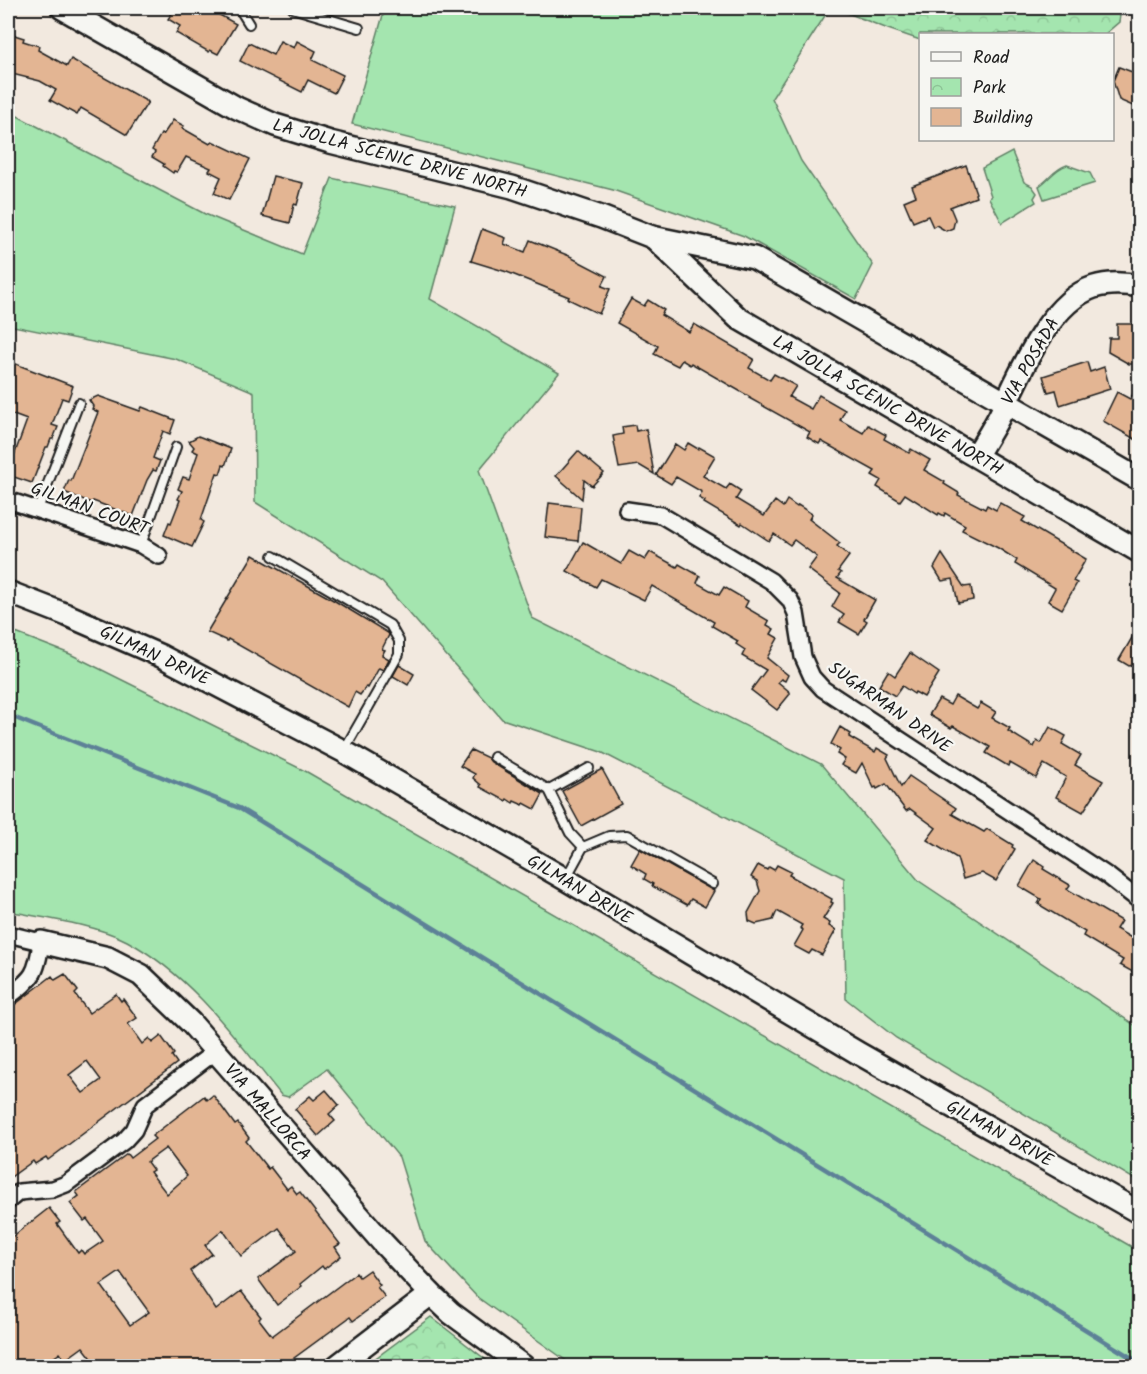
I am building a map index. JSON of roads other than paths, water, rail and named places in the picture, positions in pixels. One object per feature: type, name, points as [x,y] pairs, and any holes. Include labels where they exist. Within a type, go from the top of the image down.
[{"type":"main road","name":"LA JOLLA SCENIC DRIVE NORTH","points":[[67,9],[237,108],[275,125],[330,142],[512,187],[652,237],[754,258],[1140,480]]},
{"type":"main road","name":"LA JOLLA SCENIC DRIVE NORTH","points":[[652,237],[738,318],[1140,552]]},
{"type":"main road","name":"VIA POSADA","points":[[976,456],[1048,326],[1064,306],[1095,286],[1115,283],[1140,286]]},
{"type":"main road","name":"GILMAN DRIVE","points":[[8,591],[161,656],[343,751],[565,879],[858,1053],[1140,1213]]},
{"type":"main road","name":"VIA MALLORCA","points":[[41,942],[108,958],[141,975],[174,1005],[216,1051],[383,1243],[431,1294],[451,1313],[523,1366]]},
{"type":"main road","points":[[337,1366],[431,1294]]},
{"type":"street","name":"GILMAN COURT","points":[[8,500],[141,545],[159,556]]},
{"type":"street","name":"SUGARMAN DRIVE","points":[[627,510],[661,515],[771,581],[790,600],[796,613],[803,657],[812,677],[823,689],[1108,876],[1140,901]]},
{"type":"street","points":[[8,934],[41,942],[38,965],[28,982],[8,997]]},
{"type":"street","points":[[8,1201],[19,1192],[53,1189],[66,1184],[124,1141],[134,1130],[145,1105],[216,1051]]},
{"type":"lane","points":[[239,8],[249,24]]},
{"type":"lane","points":[[291,8],[359,28]]},
{"type":"lane","points":[[38,509],[79,403]]},
{"type":"lane","points":[[141,545],[176,447]]},
{"type":"lane","points":[[273,556],[390,625],[399,641],[399,654],[343,751]]},
{"type":"lane","points":[[494,757],[549,790],[570,833],[583,847]]},
{"type":"lane","points":[[549,790],[589,768]]},
{"type":"lane","points":[[565,879],[583,847],[609,836],[627,835],[713,884]]},
{"type":"waterway","points":[[8,715],[239,808],[1140,1363]]}]
